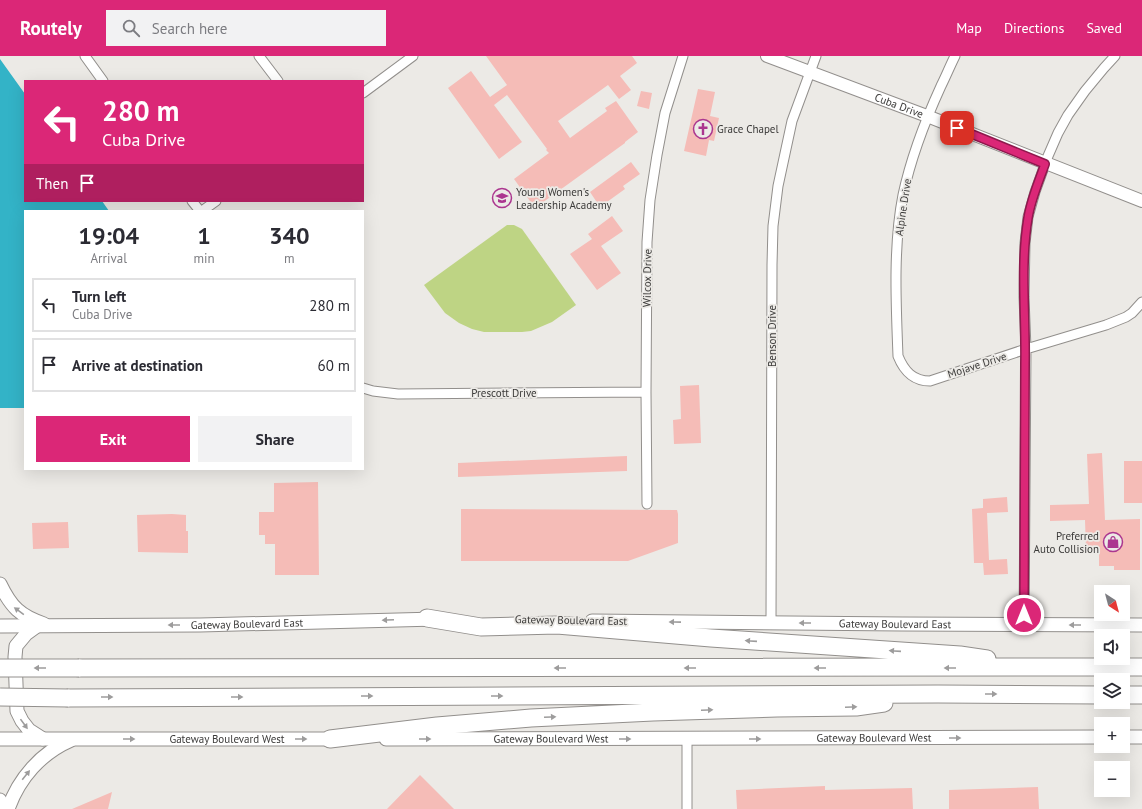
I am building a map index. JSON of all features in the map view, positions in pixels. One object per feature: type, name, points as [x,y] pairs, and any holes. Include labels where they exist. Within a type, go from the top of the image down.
[{"type":"highway","points":[[427,618],[481,627],[557,625],[711,638],[960,655],[1045,668]]},
{"type":"highway","points":[[0,668],[1142,667]]},
{"type":"highway","points":[[330,739],[437,726],[531,718],[777,708],[856,707],[938,694]]},
{"type":"highway","points":[[0,697],[68,698],[938,694],[1094,695]]},
{"type":"highway","points":[[1130,695],[1142,695]]},
{"type":"main road","points":[[0,584],[14,608],[43,626]]},
{"type":"main road","name":"Gateway Boulevard East","points":[[0,626],[200,625],[427,618],[771,623],[1142,625]]},
{"type":"main road","points":[[43,626],[26,634],[16,646],[15,657],[17,711],[29,730],[43,739]]},
{"type":"main road","name":"Gateway Boulevard West","points":[[0,739],[687,739],[1094,737]]},
{"type":"main road","points":[[1130,737],[1142,737]]},
{"type":"main road","points":[[8,809],[23,779],[35,764],[45,755],[62,744],[76,739]]},
{"type":"main road","points":[[0,800],[2,809]]},
{"type":"street","points":[[85,56],[102,80]]},
{"type":"street","points":[[259,56],[277,80]]},
{"type":"street","points":[[364,91],[413,56]]},
{"type":"street","name":"Wilcox Drive","points":[[647,504],[647,242],[650,200],[665,113],[683,56]]},
{"type":"street","name":"Cuba Drive","points":[[767,56],[927,116],[1045,164],[1142,201]]},
{"type":"street","name":"Benson Drive","points":[[771,623],[773,226],[778,186],[792,121],[816,56]]},
{"type":"street","name":"Alpine Drive","points":[[902,366],[898,356],[896,273],[898,237],[903,196],[914,152],[927,116],[955,56]]},
{"type":"street","points":[[1024,625],[1026,349],[1024,297],[1025,243],[1030,211],[1034,192],[1058,133],[1068,115],[1085,91],[1115,56]]},
{"type":"street","points":[[193,202],[200,210]]},
{"type":"street","points":[[202,210],[214,202]]},
{"type":"street","name":"Mojave Drive","points":[[902,366],[916,379],[930,381],[1026,349],[1106,325],[1126,317],[1142,302]]},
{"type":"street","name":"Prescott Drive","points":[[364,388],[372,391],[398,394],[646,392]]},
{"type":"street","points":[[687,739],[687,809]]},
{"type":"green space","points":[[507,225],[514,225],[522,229],[576,305],[552,322],[531,331],[484,332],[472,329],[459,323],[445,313],[424,285]]},
{"type":"water","points":[[0,59],[24,93],[24,202],[103,202],[108,210],[24,210],[24,408],[0,408]]},
{"type":"building","points":[[486,56],[632,56],[637,63],[620,76],[631,90],[619,99],[608,85],[558,121],[570,138],[607,111],[605,108],[616,101],[638,132],[535,208],[514,179],[549,153],[546,150],[547,149],[507,95],[494,105],[522,142],[499,159],[448,88],[471,71],[490,97],[507,85]]},
{"type":"building","name":"Grace Chapel","points":[[698,89],[715,92],[710,116],[719,118],[714,141],[709,140],[706,156],[684,151]]},
{"type":"building","points":[[641,91],[652,93],[649,109],[637,106]]},
{"type":"building","points":[[631,162],[640,174],[623,186],[625,189],[600,207],[590,192]]},
{"type":"building","points":[[612,216],[623,231],[601,246],[621,273],[597,290],[570,254],[592,239],[588,234]]},
{"type":"building","points":[[699,385],[701,443],[674,444],[673,420],[681,419],[680,386]]},
{"type":"building","points":[[1102,453],[1105,520],[1140,519],[1140,570],[1114,570],[1114,566],[1099,566],[1099,550],[1086,550],[1085,520],[1050,521],[1050,505],[1089,504],[1087,454]]},
{"type":"building","points":[[627,456],[627,471],[458,477],[458,463]]},
{"type":"building","points":[[1124,461],[1142,461],[1142,503],[1124,503]]},
{"type":"building","points":[[318,482],[319,575],[275,575],[275,544],[265,544],[265,535],[259,535],[259,512],[274,512],[274,483]]},
{"type":"building","points":[[1007,497],[1008,512],[987,513],[989,560],[1007,559],[1008,574],[984,575],[983,563],[974,563],[972,509],[983,508],[983,499]]},
{"type":"building","points":[[461,509],[677,510],[678,543],[628,561],[461,561]]},
{"type":"building","points":[[137,515],[186,515],[188,553],[138,552]]},
{"type":"building","points":[[68,522],[69,548],[33,549],[32,523]]},
{"type":"building","points":[[420,775],[454,809],[387,809]]},
{"type":"building","points":[[825,786],[825,790],[912,788],[913,809],[737,809],[736,790]]},
{"type":"building","points":[[1038,787],[1039,809],[949,809],[949,790]]},
{"type":"building","points":[[112,792],[108,809],[72,809]]},
{"type":"place","name":"Grace Chapel","points":[[703,129]]},
{"type":"place","name":"Young Women's Leadership Academy","points":[[502,198]]},
{"type":"place","name":"Preferred Auto Collision","points":[[1113,542]]},
{"type":"route","points":[[957,128],[1045,164],[1034,192],[1028,217],[1025,243],[1024,297],[1026,349],[1024,615]]}]
